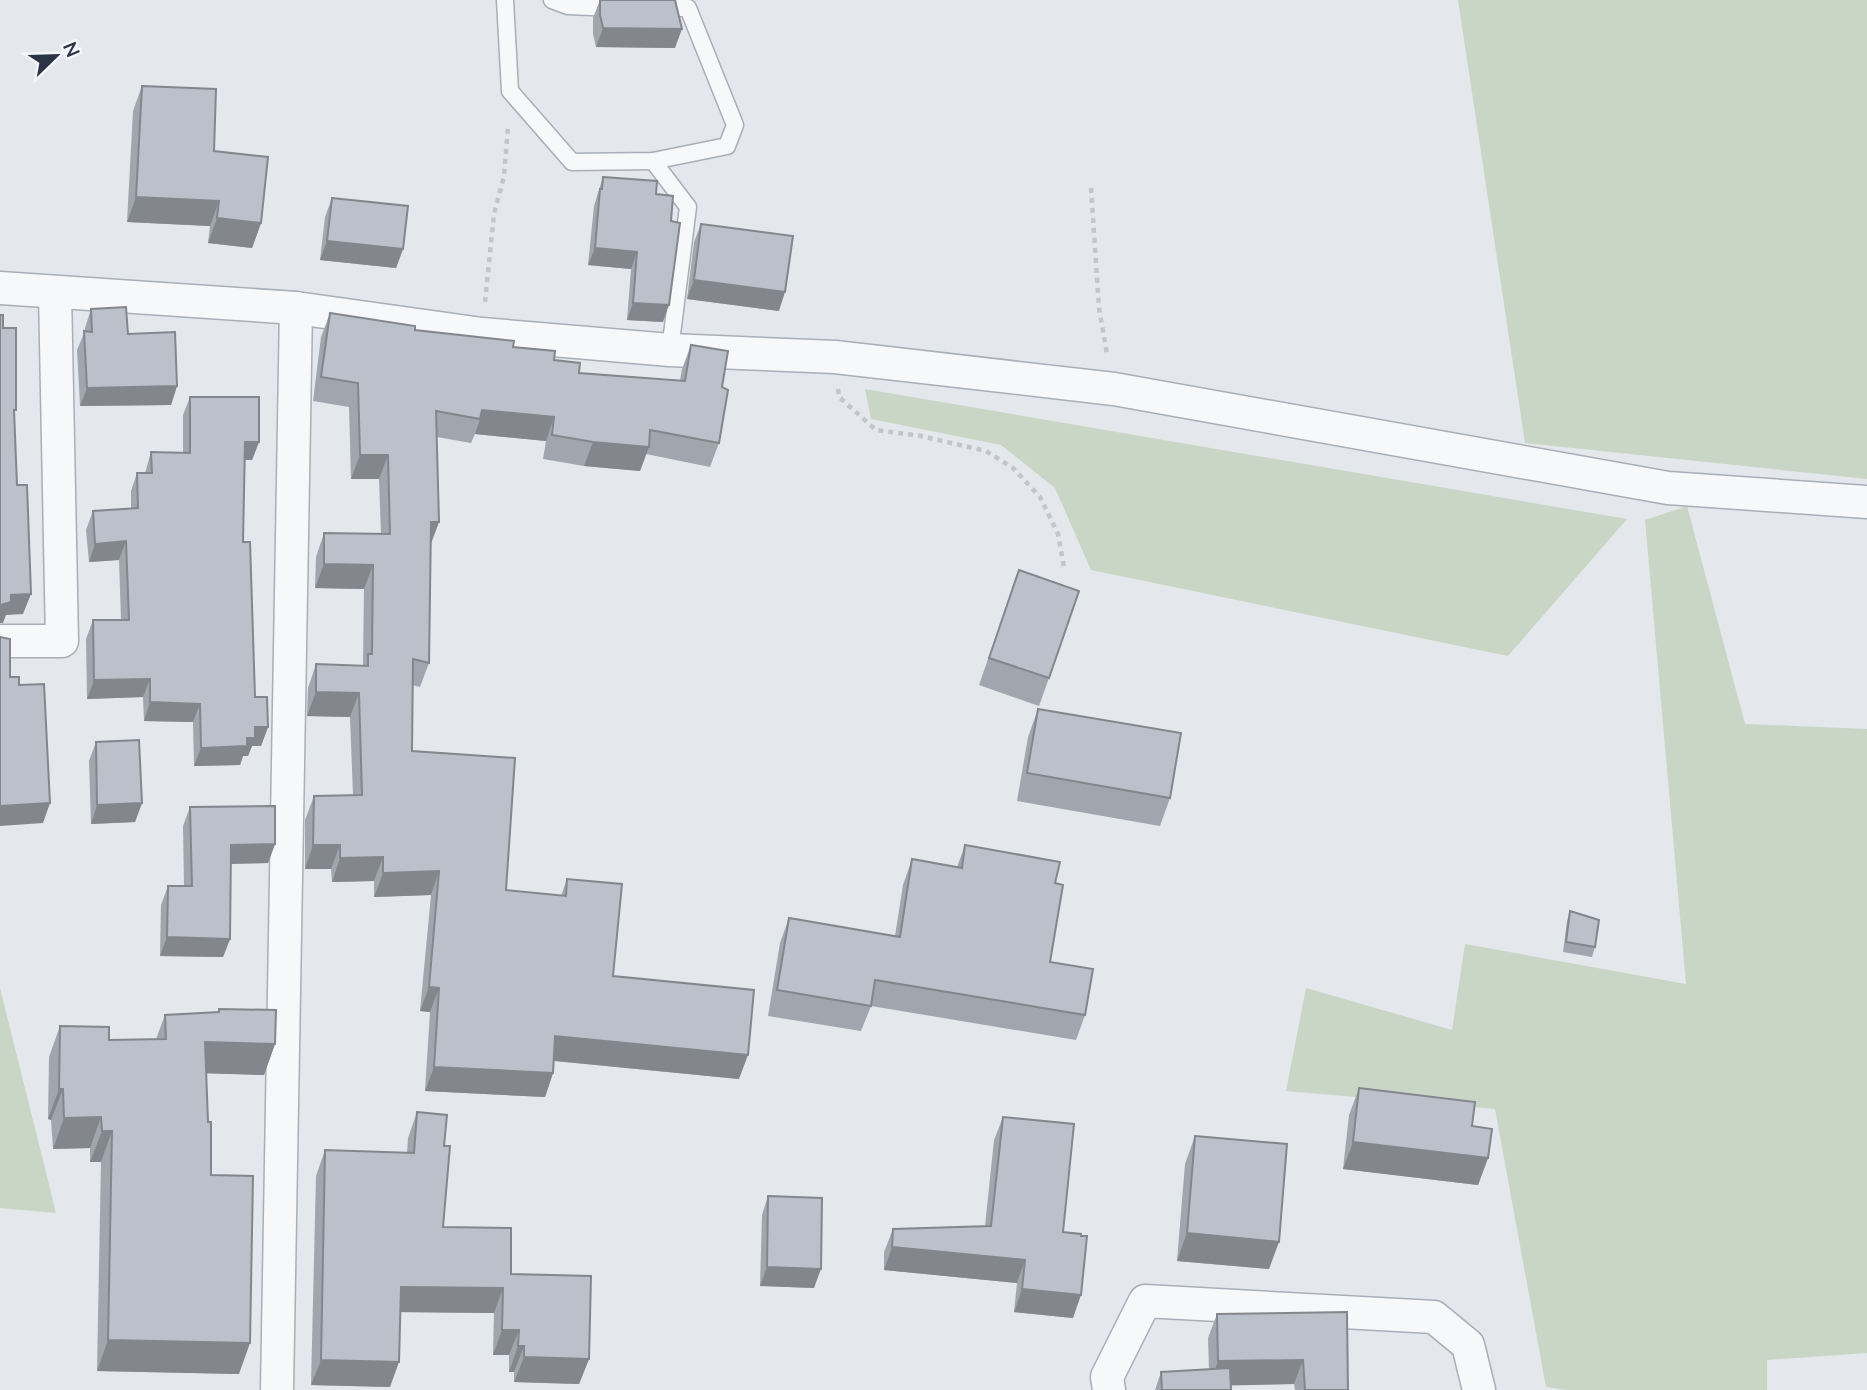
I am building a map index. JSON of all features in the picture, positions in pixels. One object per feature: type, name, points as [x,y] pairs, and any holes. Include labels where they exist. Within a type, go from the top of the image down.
[{"type":"street","points":[[0,288],[296,308],[482,334],[670,350],[835,357],[1114,389],[1668,488],[1867,502]]},
{"type":"street","points":[[0,641],[62,641],[55,292]]},
{"type":"street","points":[[277,1390],[296,308]]},
{"type":"street","points":[[1109,1390],[1107,1377],[1145,1301],[1434,1317],[1468,1345],[1479,1390]]},
{"type":"lane","points":[[505,0],[510,91],[572,162],[653,161],[727,146],[735,125],[688,8],[568,6],[551,0]]},
{"type":"lane","points":[[653,161],[688,207],[670,350]]},
{"type":"path","points":[[482,334],[494,214],[504,176],[510,91]]},
{"type":"path","points":[[1091,188],[1099,308],[1114,389]]},
{"type":"path","points":[[835,357],[839,397],[876,430],[921,436],[986,451],[1013,468],[1040,497],[1058,534],[1064,567]]},
{"type":"green space","points":[[1458,0],[1867,0],[1867,479],[1525,443]]},
{"type":"green space","points":[[865,389],[1627,519],[1508,656],[1091,570],[1055,488],[1001,445],[871,419]]},
{"type":"green space","points":[[1687,506],[1745,724],[1867,729],[1867,1353],[1767,1360],[1767,1390],[1567,1390],[1546,1387],[1495,1109],[1286,1091],[1306,988],[1452,1030],[1465,944],[1686,984],[1645,520]]},
{"type":"green space","points":[[0,988],[56,1213],[0,1208]]},
{"type":"building","points":[[600,0],[675,0],[682,29],[603,28]]},
{"type":"building","points":[[142,86],[216,89],[214,151],[268,157],[261,223],[217,218],[219,201],[136,197]]},
{"type":"building","points":[[603,177],[657,181],[656,194],[673,196],[671,221],[680,223],[669,305],[633,303],[637,252],[595,248]]},
{"type":"building","points":[[332,198],[408,206],[403,249],[327,241]]},
{"type":"building","points":[[701,224],[793,236],[785,292],[694,280]]},
{"type":"building","points":[[126,307],[128,334],[175,332],[177,386],[87,388],[84,331],[92,332],[91,309]]},
{"type":"building","points":[[330,313],[415,326],[415,330],[514,341],[513,347],[555,351],[554,360],[580,363],[579,373],[685,381],[691,345],[728,351],[722,387],[728,390],[719,443],[650,430],[649,447],[593,442],[552,435],[554,417],[482,410],[480,419],[436,411],[439,522],[431,522],[429,663],[413,659],[412,751],[515,758],[506,890],[566,896],[567,879],[622,884],[613,976],[754,990],[748,1055],[555,1036],[553,1073],[434,1067],[439,988],[429,987],[439,871],[383,873],[383,857],[340,858],[340,845],[313,845],[314,796],[362,795],[359,693],[316,692],[316,664],[368,666],[368,654],[372,654],[373,565],[324,564],[324,533],[390,534],[388,455],[360,455],[358,383],[321,377]]},
{"type":"building","points":[[0,315],[3,315],[3,328],[16,328],[14,410],[17,485],[27,485],[31,594],[11,595],[11,602],[0,605]]},
{"type":"building","points":[[190,397],[259,397],[259,442],[245,442],[243,542],[250,542],[255,697],[267,697],[268,727],[255,727],[255,738],[247,738],[247,746],[201,748],[200,704],[150,702],[150,679],[94,680],[93,620],[129,620],[126,541],[95,544],[93,511],[138,508],[137,473],[152,473],[151,452],[190,453]]},
{"type":"building","points":[[1019,570],[1079,591],[1049,678],[989,658]]},
{"type":"building","points":[[0,637],[10,639],[10,677],[19,677],[19,685],[44,684],[50,803],[0,806]]},
{"type":"building","points":[[1038,709],[1181,733],[1170,798],[1027,773]]},
{"type":"building","points":[[139,740],[142,803],[97,805],[96,742]]},
{"type":"building","points":[[275,806],[275,844],[231,845],[230,939],[167,937],[168,886],[192,886],[190,807]]},
{"type":"building","points":[[965,845],[1060,862],[1055,883],[1063,885],[1050,962],[1093,969],[1085,1015],[875,980],[871,1006],[777,990],[789,918],[900,937],[912,859],[962,868]]},
{"type":"building","points":[[1570,911],[1599,920],[1595,947],[1566,942]]},
{"type":"building","points":[[219,1009],[276,1010],[275,1044],[205,1042],[208,1122],[211,1122],[211,1175],[253,1176],[250,1343],[108,1340],[112,1131],[102,1131],[101,1117],[64,1118],[63,1089],[59,1089],[60,1026],[109,1027],[109,1040],[166,1039],[165,1015],[219,1012]]},
{"type":"building","points":[[1359,1088],[1475,1102],[1472,1126],[1492,1129],[1488,1158],[1353,1142]]},
{"type":"building","points":[[417,1112],[447,1115],[444,1146],[450,1146],[443,1227],[511,1228],[511,1274],[591,1276],[589,1359],[524,1357],[524,1346],[518,1346],[519,1330],[502,1330],[503,1288],[401,1287],[399,1362],[321,1360],[325,1150],[414,1153]]},
{"type":"building","points":[[1003,1117],[1074,1124],[1063,1232],[1087,1236],[1081,1295],[1022,1289],[1025,1260],[892,1247],[893,1229],[991,1226]]},
{"type":"building","points":[[1195,1136],[1287,1144],[1279,1242],[1187,1233]]},
{"type":"building","points":[[768,1196],[822,1198],[821,1269],[767,1267]]},
{"type":"building","points":[[1347,1312],[1348,1390],[1305,1390],[1303,1360],[1218,1361],[1217,1314]]},
{"type":"building","points":[[1230,1368],[1231,1390],[1162,1390],[1161,1372]]}]
